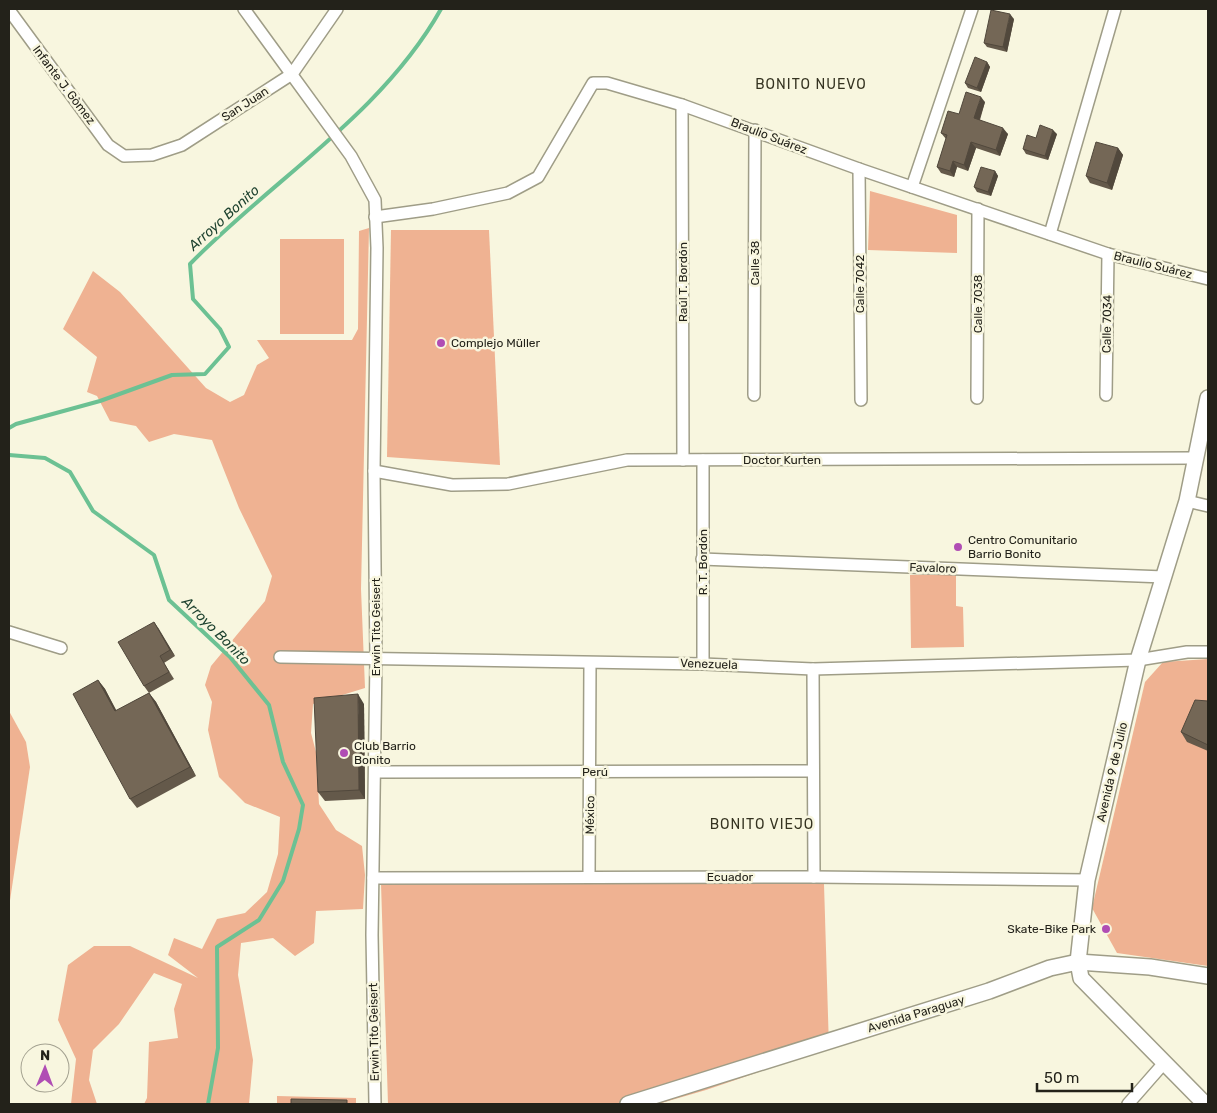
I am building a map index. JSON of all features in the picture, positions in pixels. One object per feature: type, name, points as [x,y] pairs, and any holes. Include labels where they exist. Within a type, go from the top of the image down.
[{"type":"main road","name":"Avenida 9 de Julio","points":[[1204,1104],[1081,978],[1078,962],[1087,880],[1138,660],[1187,501],[1194,458],[1208,398]]},
{"type":"main road","name":"Avenida Paraguay","points":[[628,1104],[989,991],[1050,968],[1078,962],[1150,967],[1208,976]]},
{"type":"street","name":"Erwin Tito Geisert","points":[[244,9],[351,156],[375,200],[377,248],[374,472],[376,772],[373,878],[375,1104]]},
{"type":"street","name":"San Juan","points":[[124,156],[152,155],[182,145],[292,74],[337,9]]},
{"type":"street","points":[[912,187],[972,9]]},
{"type":"street","points":[[1050,234],[1115,9]]},
{"type":"street","name":"Infante J. Gòmez","points":[[9,10],[108,144],[124,156]]},
{"type":"street","name":"Braulio Suárez","points":[[375,217],[433,209],[508,193],[538,177],[593,83],[607,82],[682,104],[859,169],[1108,254],[1208,279]]},
{"type":"street","name":"Raúl T. Bordón","points":[[682,104],[683,460]]},
{"type":"street","name":"Calle 38","points":[[754,395],[755,130]]},
{"type":"street","name":"Calle 7042","points":[[859,169],[861,400]]},
{"type":"street","name":"Calle 7038","points":[[977,398],[978,209]]},
{"type":"street","name":"Calle 7034","points":[[1106,395],[1108,254]]},
{"type":"street","name":"Doctor Kurten","points":[[374,472],[452,485],[508,484],[627,460],[1194,458]]},
{"type":"street","name":"R. T. Bordón","points":[[703,460],[703,664]]},
{"type":"street","points":[[1187,501],[1208,506]]},
{"type":"street","name":"Favaloro","points":[[702,559],[1164,577]]},
{"type":"street","points":[[9,632],[61,648]]},
{"type":"street","name":"Venezuela","points":[[280,658],[703,664],[813,669],[1138,660],[1187,652],[1208,652]]},
{"type":"street","name":"México","points":[[589,877],[591,772],[590,663]]},
{"type":"street","points":[[813,669],[814,877]]},
{"type":"street","name":"Perú","points":[[376,772],[814,772]]},
{"type":"street","name":"Ecuador","points":[[373,878],[814,877],[1087,880]]},
{"type":"street","points":[[1128,1104],[1164,1063]]},
{"type":"shaded area","points":[[870,191],[957,215],[957,253],[868,250]]},
{"type":"shaded area","points":[[369,228],[361,589],[365,688],[313,704],[311,733],[316,752],[319,804],[336,830],[362,846],[365,875],[363,909],[316,911],[314,943],[295,956],[273,938],[241,943],[238,975],[253,1060],[249,1104],[144,1104],[147,1098],[149,1042],[178,1038],[174,1009],[182,984],[154,973],[119,1024],[93,1050],[89,1080],[97,1104],[71,1104],[76,1059],[58,1020],[68,965],[94,946],[130,946],[198,978],[168,955],[174,938],[202,949],[217,919],[245,913],[267,892],[278,854],[280,817],[245,803],[219,777],[208,730],[212,702],[205,685],[211,666],[265,601],[272,576],[239,508],[212,440],[174,434],[149,442],[136,426],[110,421],[97,396],[87,392],[97,357],[63,329],[93,271],[120,292],[206,388],[230,402],[244,395],[257,365],[269,358],[257,340],[352,340],[358,329],[359,231]]},
{"type":"shaded area","name":"Complejo Müller","points":[[391,230],[489,230],[500,465],[387,457]]},
{"type":"shaded area","points":[[280,239],[344,239],[344,334],[280,334]]},
{"type":"shaded area","points":[[956,574],[956,606],[963,607],[964,647],[911,648],[910,575]]},
{"type":"shaded area","points":[[1208,659],[1208,966],[1117,953],[1092,908],[1145,682],[1163,662]]},
{"type":"shaded area","points":[[9,711],[26,742],[30,767],[9,907]]},
{"type":"shaded area","points":[[381,884],[824,884],[829,1048],[706,1090],[658,1104],[388,1104]]},
{"type":"shaded area","points":[[277,1096],[356,1098],[356,1104],[277,1104]]},
{"type":"building","points":[[991,10],[1010,14],[1003,47],[984,43]]},
{"type":"building","points":[[975,57],[987,62],[977,88],[965,83]]},
{"type":"building","points":[[966,92],[981,97],[974,118],[1003,128],[996,150],[971,142],[964,165],[953,161],[950,171],[937,167],[947,135],[941,133],[948,111],[959,114]]},
{"type":"building","points":[[1040,125],[1053,130],[1045,156],[1023,149],[1027,135],[1036,138]]},
{"type":"building","points":[[1096,142],[1118,148],[1107,183],[1086,176]]},
{"type":"building","points":[[981,167],[995,171],[988,192],[974,187]]},
{"type":"building","points":[[154,622],[170,650],[160,656],[169,672],[144,686],[118,642]]},
{"type":"building","points":[[98,680],[115,711],[149,693],[190,767],[130,799],[73,694]]},
{"type":"building","name":"Club Barrio Bonito","points":[[358,694],[359,790],[318,792],[314,698]]},
{"type":"building","points":[[1195,700],[1208,701],[1208,745],[1181,732]]},
{"type":"building","points":[[291,1099],[347,1100],[347,1104],[291,1104]]},
{"type":"waterway","name":"Arroyo Bonito","points":[[9,428],[16,424],[100,401],[172,375],[205,374],[229,347],[220,329],[193,299],[190,264],[222,233],[358,113],[389,81],[417,47],[441,9]]},
{"type":"waterway","name":"Arroyo Bonito","points":[[9,455],[45,458],[70,472],[93,511],[154,555],[169,600],[230,657],[269,705],[283,762],[303,805],[299,829],[283,881],[259,920],[217,947],[218,1048],[208,1104]]},
{"type":"place","name":"Complejo Müller","points":[[441,343]]},
{"type":"place","name":"Centro Comunitario Barrio Bonito","points":[[958,547]]},
{"type":"place","name":"Club Barrio Bonito","points":[[344,753]]},
{"type":"place","name":"Skate-Bike Park","points":[[1106,929]]},
{"type":"district","name":"BONITO NUEVO","points":[[811,84]]},
{"type":"district","name":"BONITO VIEJO","points":[[762,824]]}]
